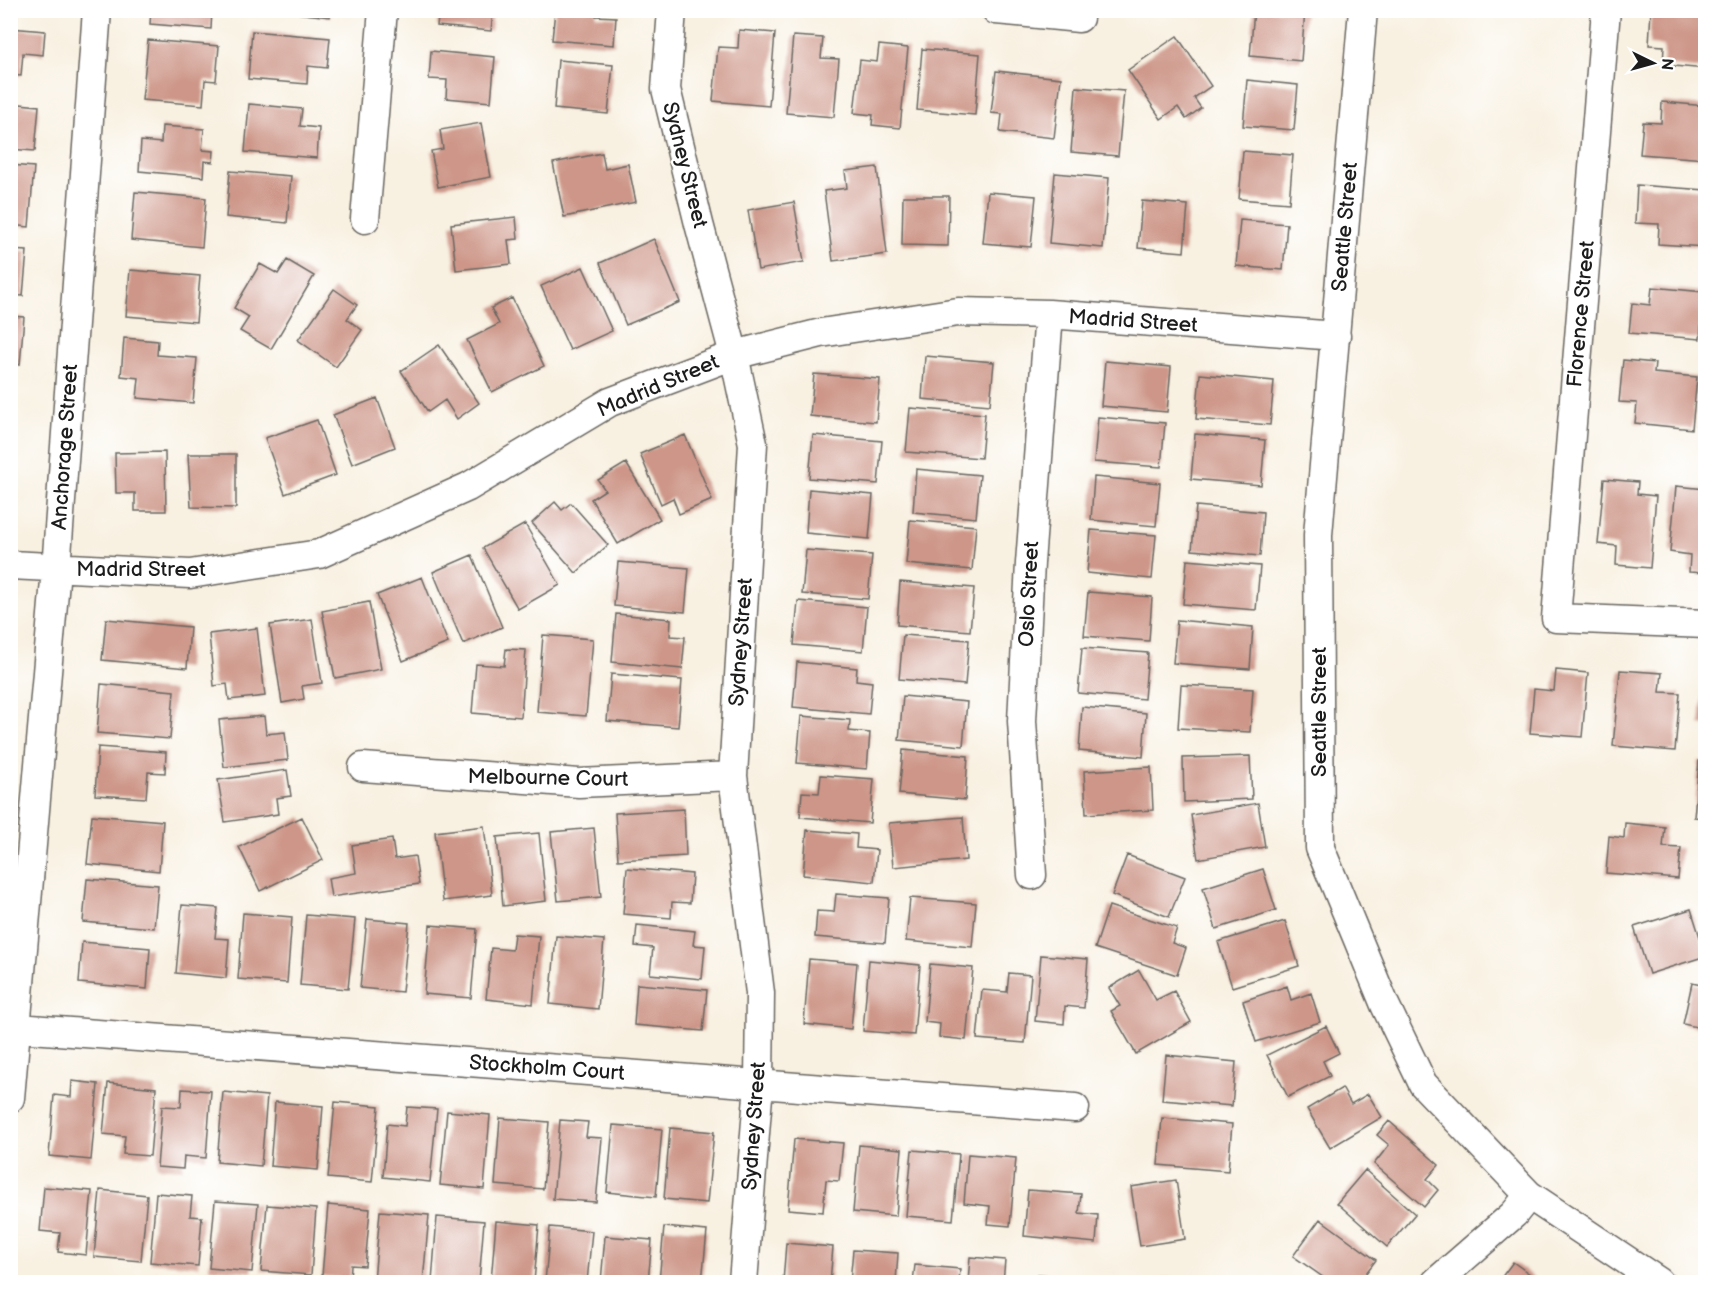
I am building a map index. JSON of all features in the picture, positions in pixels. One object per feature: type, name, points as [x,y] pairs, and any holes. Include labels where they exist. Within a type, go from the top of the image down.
[{"type":"street","name":"Anchorage Street","points":[[10,1098],[18,1028],[56,569],[97,10]]},
{"type":"street","points":[[364,219],[383,10]]},
{"type":"street","name":"Sydney Street","points":[[672,10],[666,89],[734,355],[753,444],[732,776],[760,993],[759,1084],[743,1282]]},
{"type":"street","points":[[996,10],[1079,18]]},
{"type":"street","name":"Seattle Street","points":[[1363,10],[1318,535],[1320,848],[1385,1005],[1423,1084],[1529,1195],[1659,1282]]},
{"type":"street","name":"Florence Street","points":[[1606,10],[1556,618],[1706,624]]},
{"type":"street","name":"Madrid Street","points":[[10,565],[190,574],[319,554],[468,487],[610,402],[734,355],[821,333],[958,312],[1049,314],[1336,336]]},
{"type":"street","name":"Oslo Street","points":[[1032,875],[1022,721],[1030,563],[1049,314]]},
{"type":"street","name":"Melbourne Court","points":[[363,767],[579,783],[732,776]]},
{"type":"street","name":"Stockholm Court","points":[[18,1028],[1075,1108]]},
{"type":"street","points":[[1436,1282],[1514,1214],[1529,1195]]},
{"type":"building","points":[[151,10],[212,10],[211,29],[150,24]]},
{"type":"building","points":[[269,10],[331,10],[330,17]]},
{"type":"building","points":[[439,10],[493,10],[491,31],[437,26]]},
{"type":"building","points":[[555,10],[596,10],[596,16],[616,17],[614,45],[552,40]]},
{"type":"building","points":[[1254,10],[1305,10],[1301,61],[1250,56]]},
{"type":"building","points":[[1651,10],[1706,10],[1706,69],[1663,65],[1664,46],[1649,45]]},
{"type":"building","points":[[10,28],[45,31],[43,55],[23,53],[21,76],[10,75]]},
{"type":"building","points":[[739,30],[775,33],[769,106],[713,101],[718,47],[738,48]]},
{"type":"building","points":[[252,31],[330,38],[327,68],[308,66],[307,84],[248,79]]},
{"type":"building","points":[[793,36],[823,38],[821,58],[839,59],[834,117],[786,113]]},
{"type":"building","points":[[1177,36],[1211,86],[1194,98],[1201,108],[1186,119],[1178,107],[1161,119],[1128,70]]},
{"type":"building","points":[[148,40],[219,46],[216,81],[205,80],[203,105],[142,100]]},
{"type":"building","points":[[879,45],[908,48],[900,128],[872,125],[873,115],[854,113],[860,60],[877,62]]},
{"type":"building","points":[[922,49],[980,54],[975,115],[917,110]]},
{"type":"building","points":[[431,51],[495,57],[491,102],[446,98],[447,80],[429,79]]},
{"type":"building","points":[[558,60],[613,65],[608,114],[554,109]]},
{"type":"building","points":[[996,71],[1061,78],[1054,138],[1000,132],[1002,114],[991,113]]},
{"type":"building","points":[[1247,80],[1298,85],[1294,130],[1243,126]]},
{"type":"building","points":[[1076,87],[1124,91],[1118,156],[1071,152]]},
{"type":"building","points":[[1662,102],[1706,106],[1706,159],[1640,154],[1643,122],[1661,123]]},
{"type":"building","points":[[10,103],[39,106],[35,151],[10,149]]},
{"type":"building","points":[[249,104],[302,109],[300,126],[319,128],[317,158],[245,152]]},
{"type":"building","points":[[481,123],[491,177],[438,187],[431,151],[443,149],[440,130]]},
{"type":"building","points":[[162,126],[204,129],[202,150],[214,151],[213,162],[204,161],[203,177],[139,171],[141,141],[161,143]]},
{"type":"building","points":[[1243,151],[1293,155],[1289,203],[1239,199]]},
{"type":"building","points":[[602,153],[605,169],[628,164],[636,202],[564,217],[553,163]]},
{"type":"building","points":[[10,165],[34,167],[29,227],[10,225]]},
{"type":"building","points":[[877,167],[887,254],[833,261],[824,191],[847,188],[845,171]]},
{"type":"building","points":[[230,171],[291,176],[287,223],[226,217]]},
{"type":"building","points":[[1055,173],[1109,178],[1103,248],[1049,243]]},
{"type":"building","points":[[1637,185],[1706,190],[1706,247],[1658,244],[1659,224],[1635,223]]},
{"type":"building","points":[[135,192],[206,198],[202,247],[131,240]]},
{"type":"building","points":[[988,192],[1036,196],[1031,247],[983,243]]},
{"type":"building","points":[[903,196],[949,196],[948,246],[902,245]]},
{"type":"building","points":[[1142,201],[1188,205],[1184,252],[1138,248]]},
{"type":"building","points":[[794,202],[804,262],[758,270],[748,210]]},
{"type":"building","points":[[516,217],[518,239],[508,240],[511,264],[456,270],[451,224]]},
{"type":"building","points":[[1240,220],[1287,224],[1283,270],[1236,266]]},
{"type":"building","points":[[654,239],[680,302],[626,325],[600,263]]},
{"type":"building","points":[[10,250],[27,251],[23,296],[10,295]]},
{"type":"building","points":[[287,260],[314,276],[271,349],[240,331],[249,317],[234,308],[260,264],[278,274]]},
{"type":"building","points":[[583,267],[612,331],[570,350],[541,286]]},
{"type":"building","points":[[130,270],[200,276],[196,322],[126,316]]},
{"type":"building","points":[[1652,287],[1704,292],[1700,339],[1629,333],[1632,303],[1650,305]]},
{"type":"building","points":[[334,289],[357,305],[347,319],[362,330],[336,367],[298,340]]},
{"type":"building","points":[[512,298],[544,366],[492,392],[467,340],[499,324],[491,308]]},
{"type":"building","points":[[10,316],[24,317],[20,365],[10,364]]},
{"type":"building","points":[[124,338],[158,341],[157,355],[197,358],[193,403],[137,398],[139,378],[121,376]]},
{"type":"building","points":[[439,345],[479,403],[457,419],[445,400],[428,412],[401,371]]},
{"type":"building","points":[[925,356],[994,362],[990,405],[922,399]]},
{"type":"building","points":[[1623,360],[1655,363],[1654,373],[1697,377],[1692,429],[1635,423],[1637,403],[1619,402]]},
{"type":"building","points":[[1105,361],[1171,367],[1167,412],[1101,406]]},
{"type":"building","points":[[814,374],[880,379],[876,422],[810,416]]},
{"type":"building","points":[[1200,374],[1274,381],[1270,425],[1196,419]]},
{"type":"building","points":[[377,398],[395,447],[352,464],[333,415]]},
{"type":"building","points":[[910,408],[985,414],[981,458],[906,452]]},
{"type":"building","points":[[1098,417],[1165,423],[1161,467],[1094,462]]},
{"type":"building","points":[[317,420],[336,475],[285,494],[265,438]]},
{"type":"building","points":[[1195,434],[1265,440],[1261,485],[1191,479]]},
{"type":"building","points":[[685,435],[712,500],[679,514],[673,498],[661,504],[640,454]]},
{"type":"building","points":[[813,435],[882,441],[878,484],[809,478]]},
{"type":"building","points":[[165,452],[166,511],[135,511],[135,493],[116,493],[115,453]]},
{"type":"building","points":[[188,454],[236,454],[236,508],[191,507]]},
{"type":"building","points":[[626,463],[660,519],[618,544],[591,499],[605,490],[598,480]]},
{"type":"building","points":[[916,469],[980,475],[976,518],[913,512]]},
{"type":"building","points":[[1094,477],[1160,483],[1156,526],[1091,520]]},
{"type":"building","points":[[1604,479],[1638,482],[1637,494],[1656,496],[1650,568],[1616,565],[1617,546],[1598,544]]},
{"type":"building","points":[[1676,486],[1706,489],[1706,573],[1689,572],[1690,555],[1670,552]]},
{"type":"building","points":[[809,489],[873,495],[869,539],[806,533]]},
{"type":"building","points":[[555,502],[562,510],[571,503],[608,545],[576,573],[532,523]]},
{"type":"building","points":[[1196,506],[1263,512],[1260,556],[1192,550]]},
{"type":"building","points":[[910,520],[976,526],[972,570],[906,564]]},
{"type":"building","points":[[525,524],[560,585],[518,609],[483,548]]},
{"type":"building","points":[[1091,530],[1156,535],[1152,579],[1087,573]]},
{"type":"building","points":[[806,550],[872,555],[868,599],[802,594]]},
{"type":"building","points":[[472,555],[502,627],[463,644],[433,572]]},
{"type":"building","points":[[1187,560],[1260,566],[1256,610],[1183,604]]},
{"type":"building","points":[[618,562],[689,568],[685,612],[614,606]]},
{"type":"building","points":[[422,577],[448,643],[403,661],[377,595]]},
{"type":"building","points":[[900,582],[974,588],[970,631],[897,625]]},
{"type":"building","points":[[1088,592],[1152,597],[1149,641],[1084,636]]},
{"type":"building","points":[[798,601],[867,607],[863,651],[794,645]]},
{"type":"building","points":[[369,602],[381,669],[335,678],[322,611]]},
{"type":"building","points":[[616,614],[671,619],[670,636],[685,637],[682,669],[612,662]]},
{"type":"building","points":[[106,619],[190,627],[187,668],[102,660]]},
{"type":"building","points":[[312,619],[322,683],[302,686],[304,699],[282,703],[270,625]]},
{"type":"building","points":[[1177,620],[1253,627],[1250,669],[1173,663]]},
{"type":"building","points":[[257,628],[265,696],[229,700],[227,684],[214,686],[209,634]]},
{"type":"building","points":[[543,635],[593,639],[586,716],[537,712]]},
{"type":"building","points":[[903,635],[969,640],[965,685],[899,679]]},
{"type":"building","points":[[1082,648],[1148,653],[1144,699],[1078,693]]},
{"type":"building","points":[[506,649],[526,650],[521,717],[472,713],[476,664],[504,666]]},
{"type":"building","points":[[797,662],[857,668],[856,680],[872,682],[869,714],[793,707]]},
{"type":"building","points":[[1556,670],[1588,673],[1582,737],[1530,733],[1534,689],[1554,691]]},
{"type":"building","points":[[1620,670],[1662,673],[1660,692],[1680,693],[1675,751],[1613,746]]},
{"type":"building","points":[[611,674],[682,680],[678,727],[607,721]]},
{"type":"building","points":[[1704,678],[1706,679],[1706,726],[1700,725]]},
{"type":"building","points":[[101,684],[174,691],[170,739],[97,733]]},
{"type":"building","points":[[1181,685],[1253,689],[1250,732],[1178,728]]},
{"type":"building","points":[[903,696],[967,702],[963,746],[899,740]]},
{"type":"building","points":[[1082,707],[1146,713],[1143,757],[1079,751]]},
{"type":"building","points":[[264,716],[266,734],[285,732],[288,760],[224,767],[219,720]]},
{"type":"building","points":[[801,716],[850,720],[849,731],[870,733],[867,769],[797,763]]},
{"type":"building","points":[[98,747],[166,752],[165,773],[148,772],[146,798],[95,795]]},
{"type":"building","points":[[903,750],[968,756],[965,800],[899,794]]},
{"type":"building","points":[[1250,756],[1252,799],[1184,802],[1183,758]]},
{"type":"building","points":[[1699,761],[1706,761],[1706,818],[1694,817]]},
{"type":"building","points":[[1151,767],[1153,810],[1086,814],[1084,771]]},
{"type":"building","points":[[287,770],[291,796],[276,798],[278,814],[225,822],[218,780]]},
{"type":"building","points":[[821,775],[874,779],[870,823],[800,817],[802,792],[819,793]]},
{"type":"building","points":[[1258,803],[1265,847],[1198,859],[1191,815]]},
{"type":"building","points":[[684,809],[686,856],[618,860],[615,813]]},
{"type":"building","points":[[92,815],[163,821],[159,871],[87,864]]},
{"type":"building","points":[[302,817],[323,860],[260,891],[239,847]]},
{"type":"building","points":[[963,817],[966,860],[893,867],[889,823]]},
{"type":"building","points":[[1625,823],[1665,827],[1663,847],[1681,848],[1678,879],[1606,873],[1609,836],[1624,838]]},
{"type":"building","points":[[484,826],[492,895],[443,901],[435,832]]},
{"type":"building","points":[[594,828],[601,897],[558,901],[551,832]]},
{"type":"building","points":[[807,830],[857,834],[856,848],[877,850],[874,882],[803,875]]},
{"type":"building","points":[[539,833],[546,901],[503,906],[497,837]]},
{"type":"building","points":[[392,839],[395,859],[415,856],[419,884],[331,897],[328,878],[356,873],[352,845]]},
{"type":"building","points":[[1127,855],[1185,877],[1169,917],[1112,895]]},
{"type":"building","points":[[627,868],[692,874],[690,903],[672,902],[671,918],[623,914]]},
{"type":"building","points":[[1263,869],[1276,910],[1216,929],[1203,888]]},
{"type":"building","points":[[87,879],[158,885],[154,928],[83,922]]},
{"type":"building","points":[[836,894],[889,898],[885,943],[815,937],[817,911],[834,912]]},
{"type":"building","points":[[910,898],[976,903],[972,947],[906,941]]},
{"type":"building","points":[[182,905],[218,908],[215,938],[229,939],[226,978],[176,973]]},
{"type":"building","points":[[1109,906],[1177,928],[1172,943],[1186,948],[1177,975],[1095,948]]},
{"type":"building","points":[[1691,909],[1706,956],[1649,974],[1634,927]]},
{"type":"building","points":[[243,913],[292,917],[287,983],[238,979]]},
{"type":"building","points":[[306,915],[355,919],[348,989],[300,985]]},
{"type":"building","points":[[367,919],[409,923],[402,992],[360,988]]},
{"type":"building","points":[[1285,921],[1299,966],[1232,987],[1218,942]]},
{"type":"building","points":[[430,925],[477,929],[471,998],[424,994]]},
{"type":"building","points":[[637,925],[695,931],[693,945],[705,946],[702,979],[650,974],[653,948],[635,946]]},
{"type":"building","points":[[514,934],[539,936],[533,1004],[486,999],[491,948],[512,950]]},
{"type":"building","points":[[556,936],[604,940],[598,1009],[550,1004]]},
{"type":"building","points":[[82,942],[150,948],[147,989],[79,983]]},
{"type":"building","points":[[1041,955],[1088,959],[1084,1008],[1065,1006],[1064,1024],[1035,1021]]},
{"type":"building","points":[[809,959],[857,963],[851,1029],[804,1024]]},
{"type":"building","points":[[869,960],[920,965],[914,1035],[863,1031]]},
{"type":"building","points":[[930,964],[973,968],[966,1040],[939,1037],[940,1024],[925,1022]]},
{"type":"building","points":[[1139,970],[1156,1000],[1174,991],[1191,1022],[1136,1054],[1111,1011],[1120,1006],[1109,988]]},
{"type":"building","points":[[1009,973],[1031,975],[1025,1043],[977,1039],[982,990],[1007,992]]},
{"type":"building","points":[[1692,983],[1706,986],[1706,1029],[1683,1024]]},
{"type":"building","points":[[637,984],[707,990],[703,1031],[634,1025]]},
{"type":"building","points":[[1287,986],[1291,1000],[1311,993],[1320,1022],[1256,1042],[1243,1001]]},
{"type":"building","points":[[1326,1026],[1339,1053],[1323,1061],[1330,1076],[1288,1097],[1267,1055]]},
{"type":"building","points":[[1166,1055],[1236,1062],[1232,1106],[1162,1100]]},
{"type":"building","points":[[72,1081],[98,1084],[91,1160],[49,1156],[54,1095],[71,1097]]},
{"type":"building","points":[[108,1083],[156,1088],[150,1156],[123,1154],[125,1136],[103,1134]]},
{"type":"building","points":[[1342,1088],[1351,1104],[1368,1094],[1382,1117],[1330,1148],[1307,1109]]},
{"type":"building","points":[[182,1089],[211,1091],[206,1158],[184,1156],[183,1169],[157,1167],[162,1106],[181,1107]]},
{"type":"building","points":[[223,1092],[267,1096],[261,1166],[217,1162]]},
{"type":"building","points":[[275,1102],[323,1106],[318,1170],[270,1166]]},
{"type":"building","points":[[335,1102],[379,1106],[372,1182],[328,1178]]},
{"type":"building","points":[[407,1107],[437,1109],[430,1182],[383,1177],[387,1124],[405,1126]]},
{"type":"building","points":[[447,1111],[490,1115],[484,1189],[440,1185]]},
{"type":"building","points":[[500,1118],[549,1122],[543,1189],[495,1185]]},
{"type":"building","points":[[1162,1118],[1232,1124],[1228,1171],[1158,1165]]},
{"type":"building","points":[[560,1120],[588,1122],[586,1137],[602,1138],[596,1202],[553,1199]]},
{"type":"building","points":[[1389,1121],[1439,1165],[1427,1179],[1438,1190],[1424,1207],[1374,1164],[1389,1145],[1377,1135]]},
{"type":"building","points":[[613,1125],[662,1129],[656,1197],[607,1192]]},
{"type":"building","points":[[670,1128],[714,1132],[707,1203],[664,1199]]},
{"type":"building","points":[[794,1139],[843,1143],[839,1181],[826,1180],[823,1212],[788,1209]]},
{"type":"building","points":[[859,1145],[902,1149],[896,1216],[853,1212]]},
{"type":"building","points":[[912,1150],[959,1154],[953,1220],[906,1216]]},
{"type":"building","points":[[968,1154],[1016,1158],[1010,1226],[988,1224],[990,1206],[964,1203]]},
{"type":"building","points":[[1365,1170],[1415,1214],[1387,1247],[1337,1203]]},
{"type":"building","points":[[1176,1180],[1185,1239],[1140,1246],[1131,1187]]},
{"type":"building","points":[[44,1187],[92,1191],[86,1255],[58,1252],[60,1233],[40,1231]]},
{"type":"building","points":[[100,1190],[147,1195],[141,1261],[94,1257]]},
{"type":"building","points":[[1028,1190],[1081,1194],[1079,1213],[1098,1215],[1096,1243],[1024,1236]]},
{"type":"building","points":[[156,1193],[192,1196],[190,1216],[202,1217],[198,1266],[150,1262]]},
{"type":"building","points":[[215,1201],[258,1204],[252,1272],[209,1268]]},
{"type":"building","points":[[267,1205],[316,1209],[311,1275],[261,1271]]},
{"type":"building","points":[[328,1205],[370,1209],[365,1266],[351,1265],[350,1279],[322,1276]]},
{"type":"building","points":[[380,1211],[429,1215],[423,1282],[374,1281]]},
{"type":"building","points":[[437,1217],[484,1221],[479,1282],[432,1282]]},
{"type":"building","points":[[1320,1219],[1376,1260],[1359,1282],[1330,1282],[1293,1256]]},
{"type":"building","points":[[496,1221],[539,1225],[534,1282],[491,1282]]},
{"type":"building","points":[[550,1227],[592,1231],[587,1282],[545,1282]]},
{"type":"building","points":[[664,1227],[707,1231],[702,1282],[659,1282]]},
{"type":"building","points":[[605,1236],[652,1240],[648,1282],[601,1282]]},
{"type":"building","points":[[786,1243],[833,1247],[830,1282],[783,1282]]},
{"type":"building","points":[[853,1250],[898,1253],[896,1282],[850,1282]]},
{"type":"building","points":[[970,1257],[1005,1260],[1003,1282],[968,1282]]},
{"type":"building","points":[[1513,1262],[1541,1282],[1498,1282]]},
{"type":"building","points":[[915,1265],[960,1269],[959,1282],[913,1282]]},
{"type":"building","points":[[1037,1274],[1080,1277],[1080,1282],[1037,1282]]},
{"type":"building","points":[[1164,1278],[1196,1281],[1196,1282],[1163,1282]]}]
